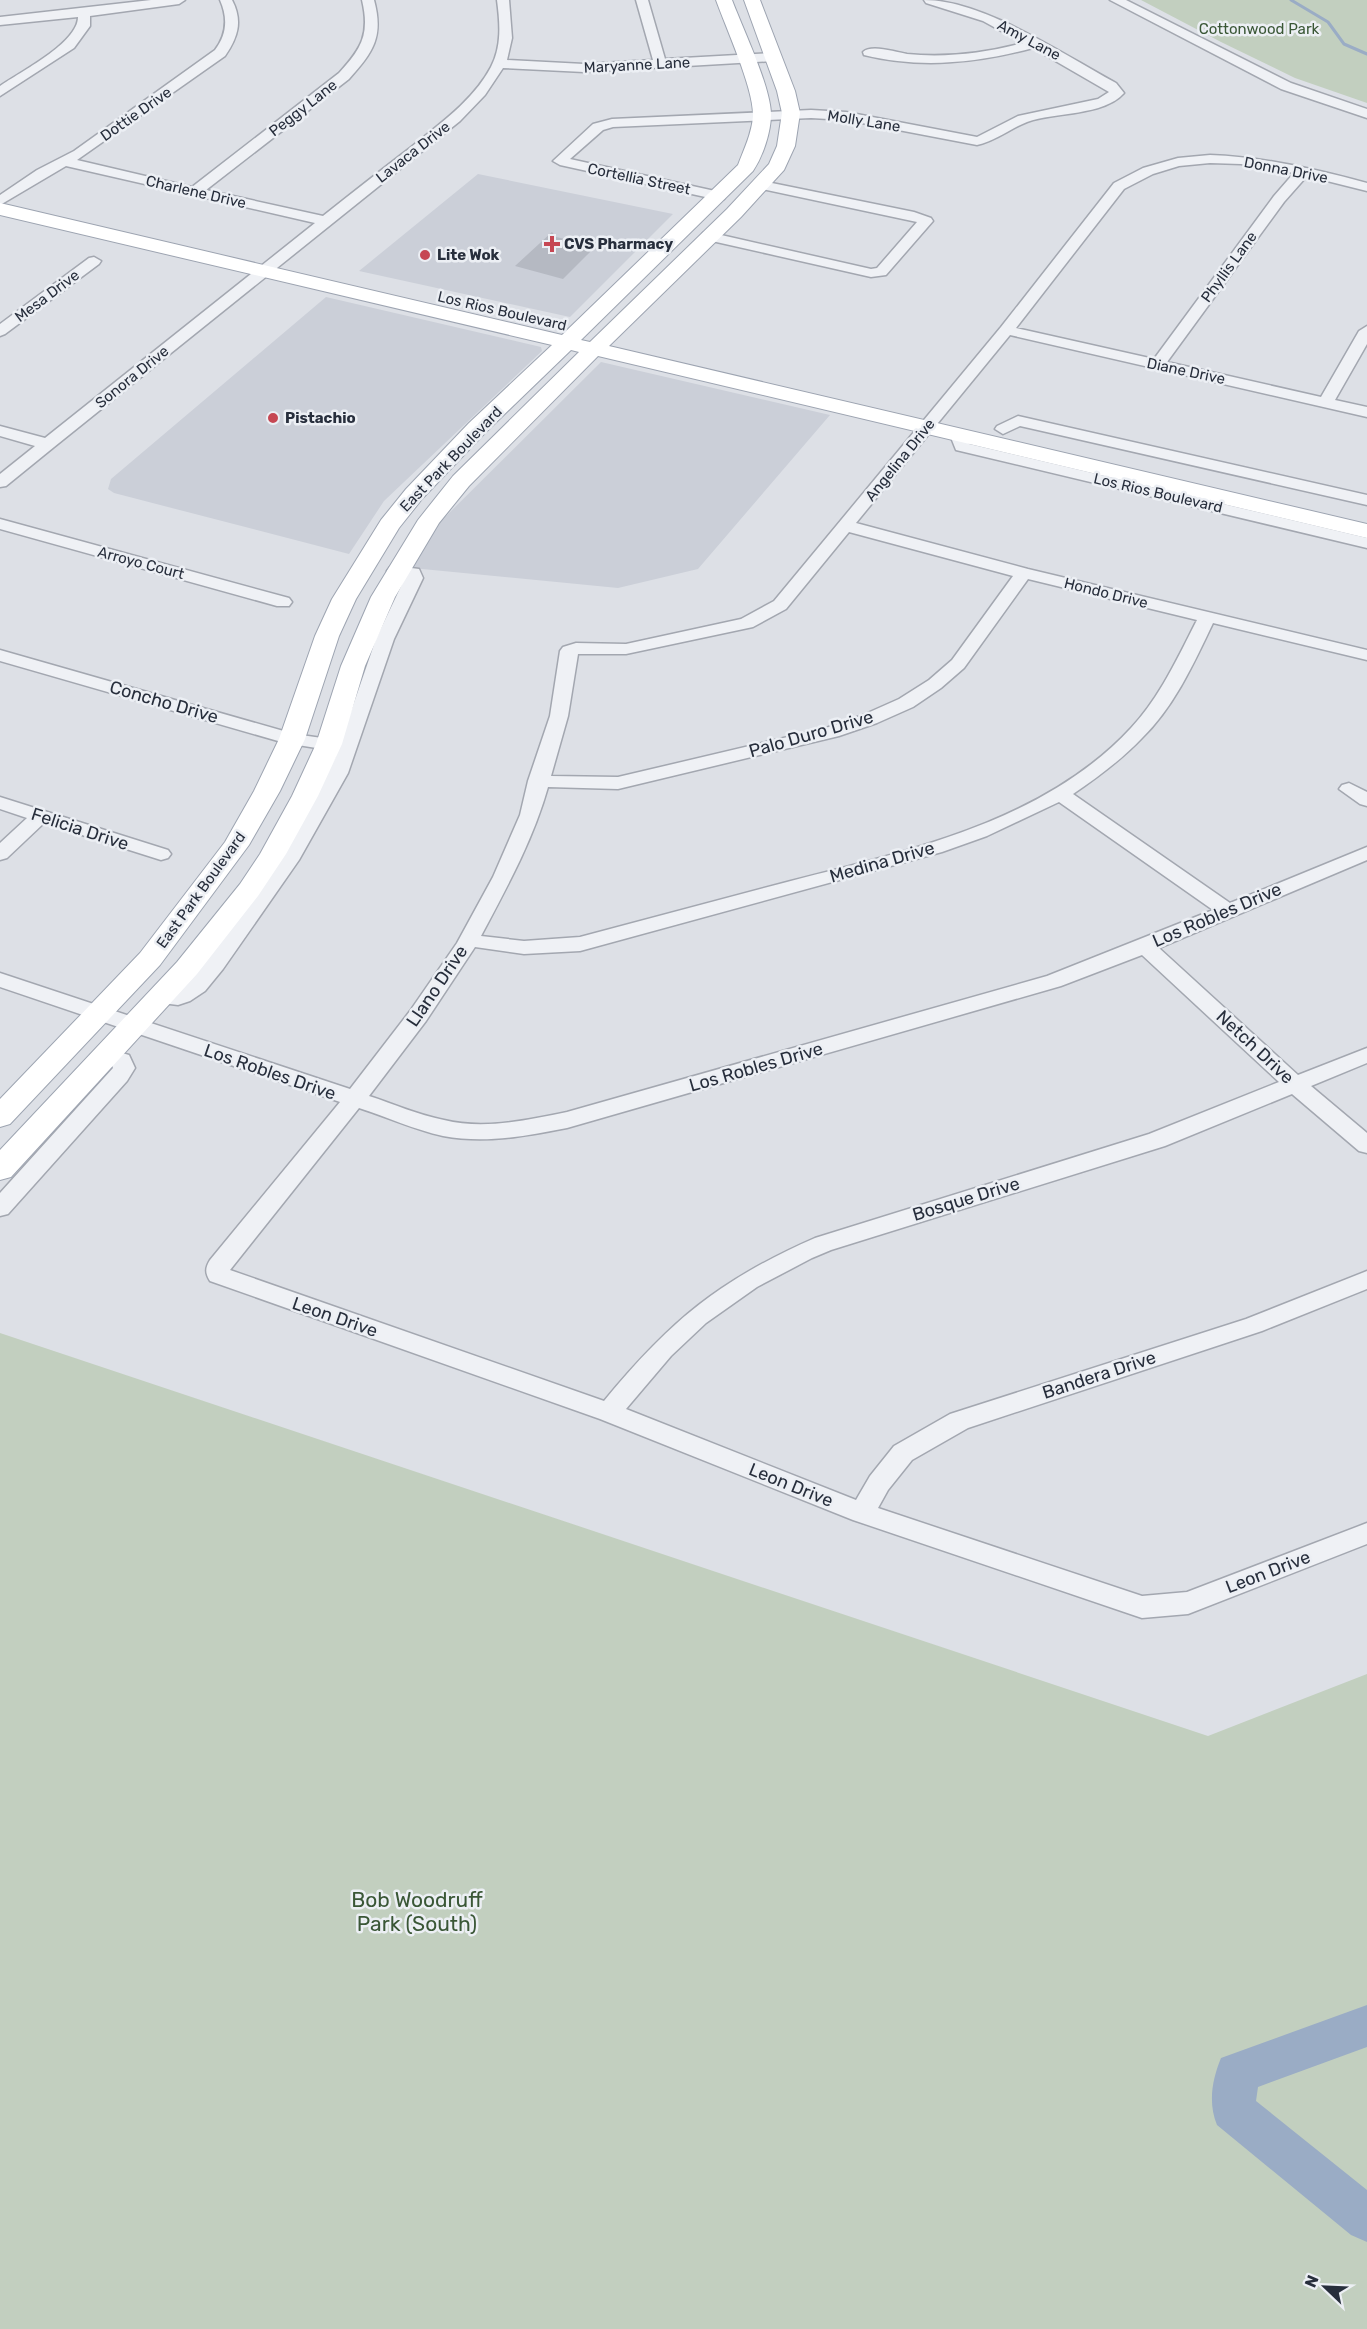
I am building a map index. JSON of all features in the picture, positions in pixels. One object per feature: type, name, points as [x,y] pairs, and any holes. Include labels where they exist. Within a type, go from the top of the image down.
[{"type":"main road","name":"East Park Boulevard","points":[[0,1117],[150,959],[236,845],[267,791],[292,739],[327,636],[344,599],[389,525],[414,494],[477,428],[719,196],[749,160],[758,139],[762,116],[759,94],[724,0]]},
{"type":"main road","name":"East Park Boulevard","points":[[0,1169],[187,968],[273,854],[305,796],[329,744],[371,622],[396,571],[425,526],[446,499],[530,411],[762,185],[777,166],[786,146],[791,113],[786,91],[752,0]]},
{"type":"main road","name":"Los Rios Boulevard","points":[[2,200],[779,387],[932,420],[1004,429],[1367,512]]},
{"type":"main road","points":[[683,231],[708,236]]},
{"type":"main road","name":"Los Rios Boulevard","points":[[932,420],[958,435],[1367,531]]},
{"type":"main road","points":[[414,494],[446,499]]},
{"type":"street","points":[[0,21],[84,13],[179,0]]},
{"type":"street","name":"Dottie Drive","points":[[2,200],[42,173],[66,162],[220,53],[230,40],[232,29],[232,16],[226,0]]},
{"type":"street","name":"Peggy Lane","points":[[194,192],[344,76],[368,44],[374,28],[369,0]]},
{"type":"street","name":"Lavaca Drive","points":[[272,265],[455,118],[474,99],[501,64],[508,24],[503,0]]},
{"type":"street","points":[[642,0],[660,63]]},
{"type":"street","name":"Amy Lane","points":[[930,0],[978,14],[1111,86],[1116,90],[1115,96]]},
{"type":"street","points":[[1116,0],[1277,82],[1318,99],[1367,114]]},
{"type":"street","points":[[0,92],[69,45],[84,26],[84,13]]},
{"type":"street","points":[[869,52],[909,59],[955,60],[994,55],[1034,44]]},
{"type":"street","name":"Maryanne Lane","points":[[501,64],[584,68],[773,57]]},
{"type":"street","name":"Molly Lane","points":[[560,161],[604,124],[791,113],[846,116],[976,141],[987,139],[1023,119],[1057,110],[1093,105],[1115,96]]},
{"type":"street","name":"Donna Drive","points":[[1169,163],[1218,159],[1244,160],[1304,171],[1367,187]]},
{"type":"street","name":"Cortellia Street","points":[[560,161],[719,196]]},
{"type":"street","name":"Charlene Drive","points":[[66,162],[325,221]]},
{"type":"street","name":"Angelina Drive","points":[[569,651],[576,648],[626,649],[747,623],[780,605],[1006,330],[1119,186],[1147,170],[1169,163]]},
{"type":"street","name":"Phyllis Lane","points":[[1158,364],[1279,199],[1304,171]]},
{"type":"street","points":[[708,236],[871,273],[880,272],[926,221],[914,216],[762,185]]},
{"type":"street","name":"Mesa Drive","points":[[0,330],[94,261]]},
{"type":"street","name":"Sonora Drive","points":[[0,482],[272,265]]},
{"type":"street","name":"Diane Drive","points":[[1006,330],[1367,412]]},
{"type":"street","points":[[1325,403],[1367,331]]},
{"type":"street","name":"Los Rios Boulevard","points":[[1004,429],[1018,421],[1029,423],[1367,500]]},
{"type":"street","points":[[0,431],[48,444]]},
{"type":"street","name":"Los Rios Boulevard","points":[[958,435],[962,447],[1367,543]]},
{"type":"street","name":"Arroyo Court","points":[[0,524],[283,602]]},
{"type":"street","name":"Hondo Drive","points":[[846,526],[1024,573],[1367,655]]},
{"type":"street","points":[[161,997],[175,999],[182,997],[192,990],[219,960],[257,908],[319,809],[353,737],[381,648],[414,578],[413,573],[396,571]]},
{"type":"street","name":"Palo Duro Drive","points":[[538,782],[618,783],[832,732],[870,719],[906,703],[935,684],[958,664],[1024,573]]},
{"type":"street","name":"Medina Drive","points":[[468,939],[488,945],[525,948],[554,948],[580,944],[914,854],[967,837],[1061,794],[1108,760],[1137,733],[1190,652],[1207,617]]},
{"type":"street","name":"Llano Drive","points":[[218,1275],[218,1266],[354,1100],[418,1016],[468,939],[503,877],[530,815],[559,716],[569,651]]},
{"type":"street","name":"Concho Drive","points":[[0,655],[292,739],[329,744]]},
{"type":"street","points":[[1349,789],[1367,800]]},
{"type":"street","points":[[1061,794],[1228,911]]},
{"type":"street","name":"Felicia Drive","points":[[0,803],[161,854]]},
{"type":"street","points":[[0,854],[41,816]]},
{"type":"street","name":"Los Robles Drive","points":[[0,980],[442,1128],[473,1133],[506,1132],[567,1120],[1054,981],[1145,946],[1367,853]]},
{"type":"street","name":"Netch Drive","points":[[1145,946],[1296,1085],[1367,1145]]},
{"type":"street","points":[[0,1208],[119,1076],[124,1068],[122,1060],[105,1055]]},
{"type":"street","name":"Bosque Drive","points":[[609,1412],[646,1367],[682,1330],[737,1288],[786,1260],[823,1244],[1157,1140],[1367,1055]]},
{"type":"street","name":"Leon Drive","points":[[218,1275],[609,1412],[862,1513],[1142,1607],[1188,1603],[1367,1533]]},
{"type":"street","name":"Bandera Drive","points":[[862,1513],[879,1484],[903,1454],[959,1421],[1254,1325],[1367,1280]]},
{"type":"shaded area","points":[[478,174],[673,214],[570,317],[359,271]]},
{"type":"shaded area","points":[[326,297],[541,347],[542,351],[384,501],[349,554],[114,493],[108,489],[111,479]]},
{"type":"shaded area","points":[[601,362],[830,415],[698,569],[618,588],[412,568],[440,522]]},
{"type":"green space","name":"Cottonwood Park","points":[[1141,0],[1367,0],[1367,103],[1295,78]]},
{"type":"green space","name":"Bob Woodruff Park (South)","points":[[0,1333],[1208,1736],[1367,1674],[1367,2329],[0,2329]]},
{"type":"building","name":"CVS Pharmacy","points":[[552,232],[556,237],[596,246],[563,279],[515,266]]},
{"type":"waterway","points":[[1291,0],[1328,22],[1344,44],[1367,54]]},
{"type":"waterway","points":[[1367,2026],[1237,2073],[1233,2110],[1367,2219]]},
{"type":"place","name":"CVS Pharmacy","points":[[552,244]]},
{"type":"place","name":"Lite Wok","points":[[425,255]]},
{"type":"place","name":"Pistachio","points":[[273,418]]}]
